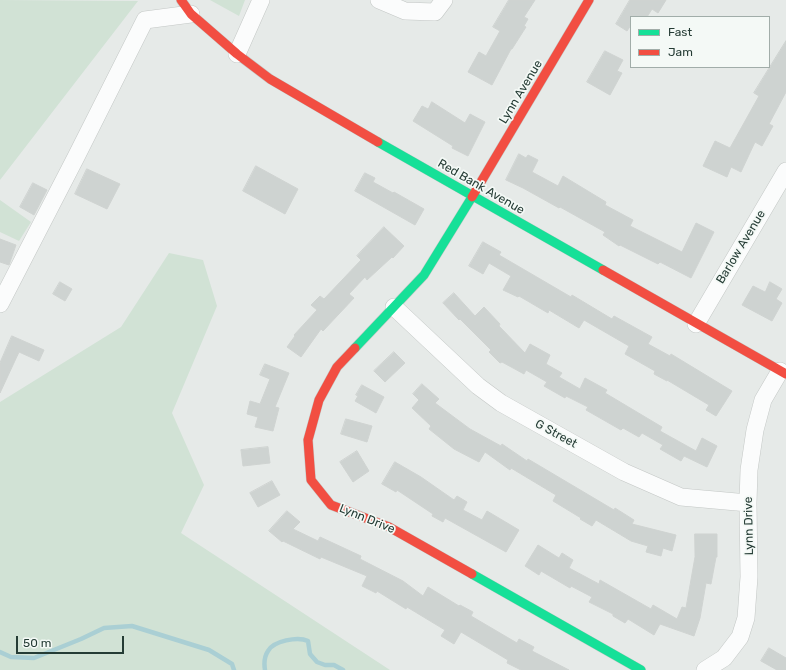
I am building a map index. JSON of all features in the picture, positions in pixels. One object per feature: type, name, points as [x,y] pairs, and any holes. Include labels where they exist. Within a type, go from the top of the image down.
[{"type":"street","name":"Red Bank Avenue","points":[[181,0],[192,14],[237,54],[270,79],[289,91],[783,373]]},
{"type":"street","points":[[237,54],[261,0]]},
{"type":"street","points":[[379,0],[405,11],[435,12],[444,0]]},
{"type":"street","name":"Lynn Avenue","points":[[473,196],[589,0]]},
{"type":"street","points":[[0,304],[145,20],[192,14]]},
{"type":"street","name":"Barlow Avenue","points":[[696,324],[786,171]]},
{"type":"street","name":"Lynn Drive","points":[[473,196],[424,276],[337,367],[319,400],[308,440],[311,480],[331,505],[389,527],[641,670]]},
{"type":"street","name":"G Street","points":[[394,307],[456,366],[502,403],[624,472],[681,497],[748,502]]},
{"type":"street","name":"Lynn Drive","points":[[705,670],[724,658],[740,637],[746,618],[749,577],[748,470],[755,430],[763,400],[783,373]]},
{"type":"green space","points":[[0,0],[138,1],[0,180]]},
{"type":"green space","points":[[210,0],[245,0],[239,16]]},
{"type":"green space","points":[[0,200],[31,222],[19,241],[0,232]]},
{"type":"green space","points":[[169,253],[203,260],[217,306],[172,413],[204,485],[181,533],[390,670],[0,670],[0,402],[121,327]]},
{"type":"building","points":[[509,0],[535,0],[524,17],[528,19],[524,26],[526,27],[511,49],[492,85],[468,72],[479,52],[486,56],[500,31],[493,27]]},
{"type":"building","points":[[630,0],[666,0],[658,13],[652,9],[648,16],[630,16],[630,26],[627,31],[616,24]]},
{"type":"building","points":[[786,41],[786,92],[769,124],[773,126],[762,146],[755,142],[741,172],[731,167],[727,177],[703,166],[715,141],[730,148],[759,96],[754,93]]},
{"type":"building","points":[[605,51],[623,60],[617,71],[622,73],[610,95],[587,82]]},
{"type":"building","points":[[432,102],[465,123],[470,114],[485,122],[468,156],[452,148],[453,146],[413,121],[422,106],[428,109]]},
{"type":"building","points":[[519,154],[526,158],[528,155],[538,160],[532,172],[558,186],[563,176],[606,202],[605,205],[633,220],[630,226],[682,252],[696,223],[714,232],[691,278],[660,262],[658,264],[620,245],[619,246],[603,235],[605,232],[560,207],[559,208],[506,180]]},
{"type":"building","points":[[256,166],[298,189],[285,214],[243,191]]},
{"type":"building","points":[[87,169],[120,184],[107,209],[75,194]]},
{"type":"building","points":[[365,173],[375,178],[373,182],[424,209],[415,225],[355,191]]},
{"type":"building","points":[[33,183],[47,190],[34,215],[20,207]]},
{"type":"building","points":[[384,227],[404,246],[393,258],[392,257],[367,280],[365,277],[349,294],[354,298],[323,331],[321,329],[301,357],[287,347],[295,336],[294,335],[317,310],[311,305],[320,296],[324,299],[361,260],[357,256]]},
{"type":"building","points":[[0,239],[16,245],[9,265],[0,262]]},
{"type":"building","points":[[483,242],[501,252],[499,255],[571,297],[572,295],[612,319],[614,316],[652,337],[648,344],[670,356],[671,354],[732,391],[716,416],[706,410],[709,405],[654,374],[655,371],[625,354],[629,346],[584,320],[579,328],[549,310],[548,313],[519,296],[518,297],[503,290],[511,276],[489,263],[483,274],[469,266]]},
{"type":"building","points":[[60,282],[72,289],[65,301],[53,294]]},
{"type":"building","points":[[770,282],[782,289],[776,299],[782,303],[772,321],[742,305],[753,286],[765,292]]},
{"type":"building","points":[[454,293],[475,316],[484,307],[500,324],[499,326],[525,353],[530,344],[550,355],[546,364],[562,373],[559,377],[580,389],[585,378],[607,390],[605,393],[662,427],[660,431],[696,451],[702,438],[717,446],[707,467],[684,456],[681,461],[660,449],[663,445],[642,433],[639,437],[623,428],[621,430],[586,410],[588,407],[566,396],[565,398],[544,386],[547,382],[526,370],[524,374],[502,362],[500,363],[489,352],[491,350],[443,303]]},
{"type":"building","points":[[12,336],[44,350],[39,361],[19,352],[0,393],[0,363]]},
{"type":"building","points":[[394,352],[405,363],[385,382],[374,371]]},
{"type":"building","points":[[265,364],[289,373],[275,407],[279,408],[273,431],[255,427],[258,417],[247,414],[250,401],[260,404],[270,379],[260,375]]},
{"type":"building","points":[[422,384],[439,399],[435,403],[470,429],[501,446],[502,444],[527,461],[528,459],[614,510],[615,508],[634,520],[632,524],[676,535],[672,551],[663,548],[661,556],[646,552],[648,546],[631,541],[596,520],[592,526],[580,519],[581,518],[553,501],[556,495],[511,468],[510,470],[485,452],[479,462],[454,449],[429,429],[431,426],[412,408],[419,400],[413,394]]},
{"type":"building","points":[[362,385],[384,397],[376,413],[355,401],[358,396],[356,395]]},
{"type":"building","points":[[346,419],[372,426],[367,442],[341,434]]},
{"type":"building","points":[[268,447],[270,463],[243,466],[241,450]]},
{"type":"building","points":[[357,451],[369,471],[353,482],[340,462]]},
{"type":"building","points":[[395,462],[421,477],[454,500],[457,496],[467,502],[463,510],[482,520],[487,511],[519,530],[506,552],[445,518],[443,522],[432,516],[433,514],[397,490],[396,492],[382,484]]},
{"type":"building","points":[[272,481],[280,495],[258,507],[250,493]]},
{"type":"building","points":[[287,511],[300,522],[293,529],[318,541],[320,537],[361,556],[360,559],[403,581],[423,596],[428,587],[459,606],[460,605],[473,612],[471,616],[517,643],[519,639],[534,647],[532,651],[569,670],[521,670],[507,663],[508,660],[461,632],[454,644],[441,636],[445,630],[377,591],[376,593],[362,586],[367,576],[321,557],[320,559],[283,541],[282,542],[269,531]]},
{"type":"building","points":[[695,534],[717,534],[717,557],[711,584],[706,583],[700,618],[694,636],[660,624],[654,635],[628,619],[625,623],[613,616],[613,614],[589,602],[592,597],[571,586],[570,588],[541,571],[539,575],[525,566],[538,545],[559,558],[562,553],[573,560],[569,568],[599,584],[600,580],[651,609],[653,605],[677,619],[682,607],[686,608],[695,557]]},
{"type":"building","points":[[769,648],[786,658],[786,670],[777,670],[761,661]]},
{"type":"waterway","points":[[0,652],[11,657],[34,658],[104,628],[132,626],[209,650],[232,664],[234,670]]},
{"type":"waterway","points":[[265,670],[265,658],[271,647],[280,642],[292,639],[308,641],[310,654],[317,662],[325,665],[334,665],[343,670]]},
{"type":"traffic: fast","points":[[378,142],[603,270]]},
{"type":"traffic: fast","points":[[355,348],[424,275],[472,197]]},
{"type":"traffic: fast","points":[[472,574],[641,670]]},
{"type":"traffic: jam","points":[[181,0],[191,14],[237,54],[270,79],[378,142]]},
{"type":"traffic: jam","points":[[472,197],[589,0]]},
{"type":"traffic: jam","points":[[603,270],[786,374]]},
{"type":"traffic: jam","points":[[355,348],[337,367],[319,400],[308,440],[311,480],[331,505],[389,527],[472,574]]}]
